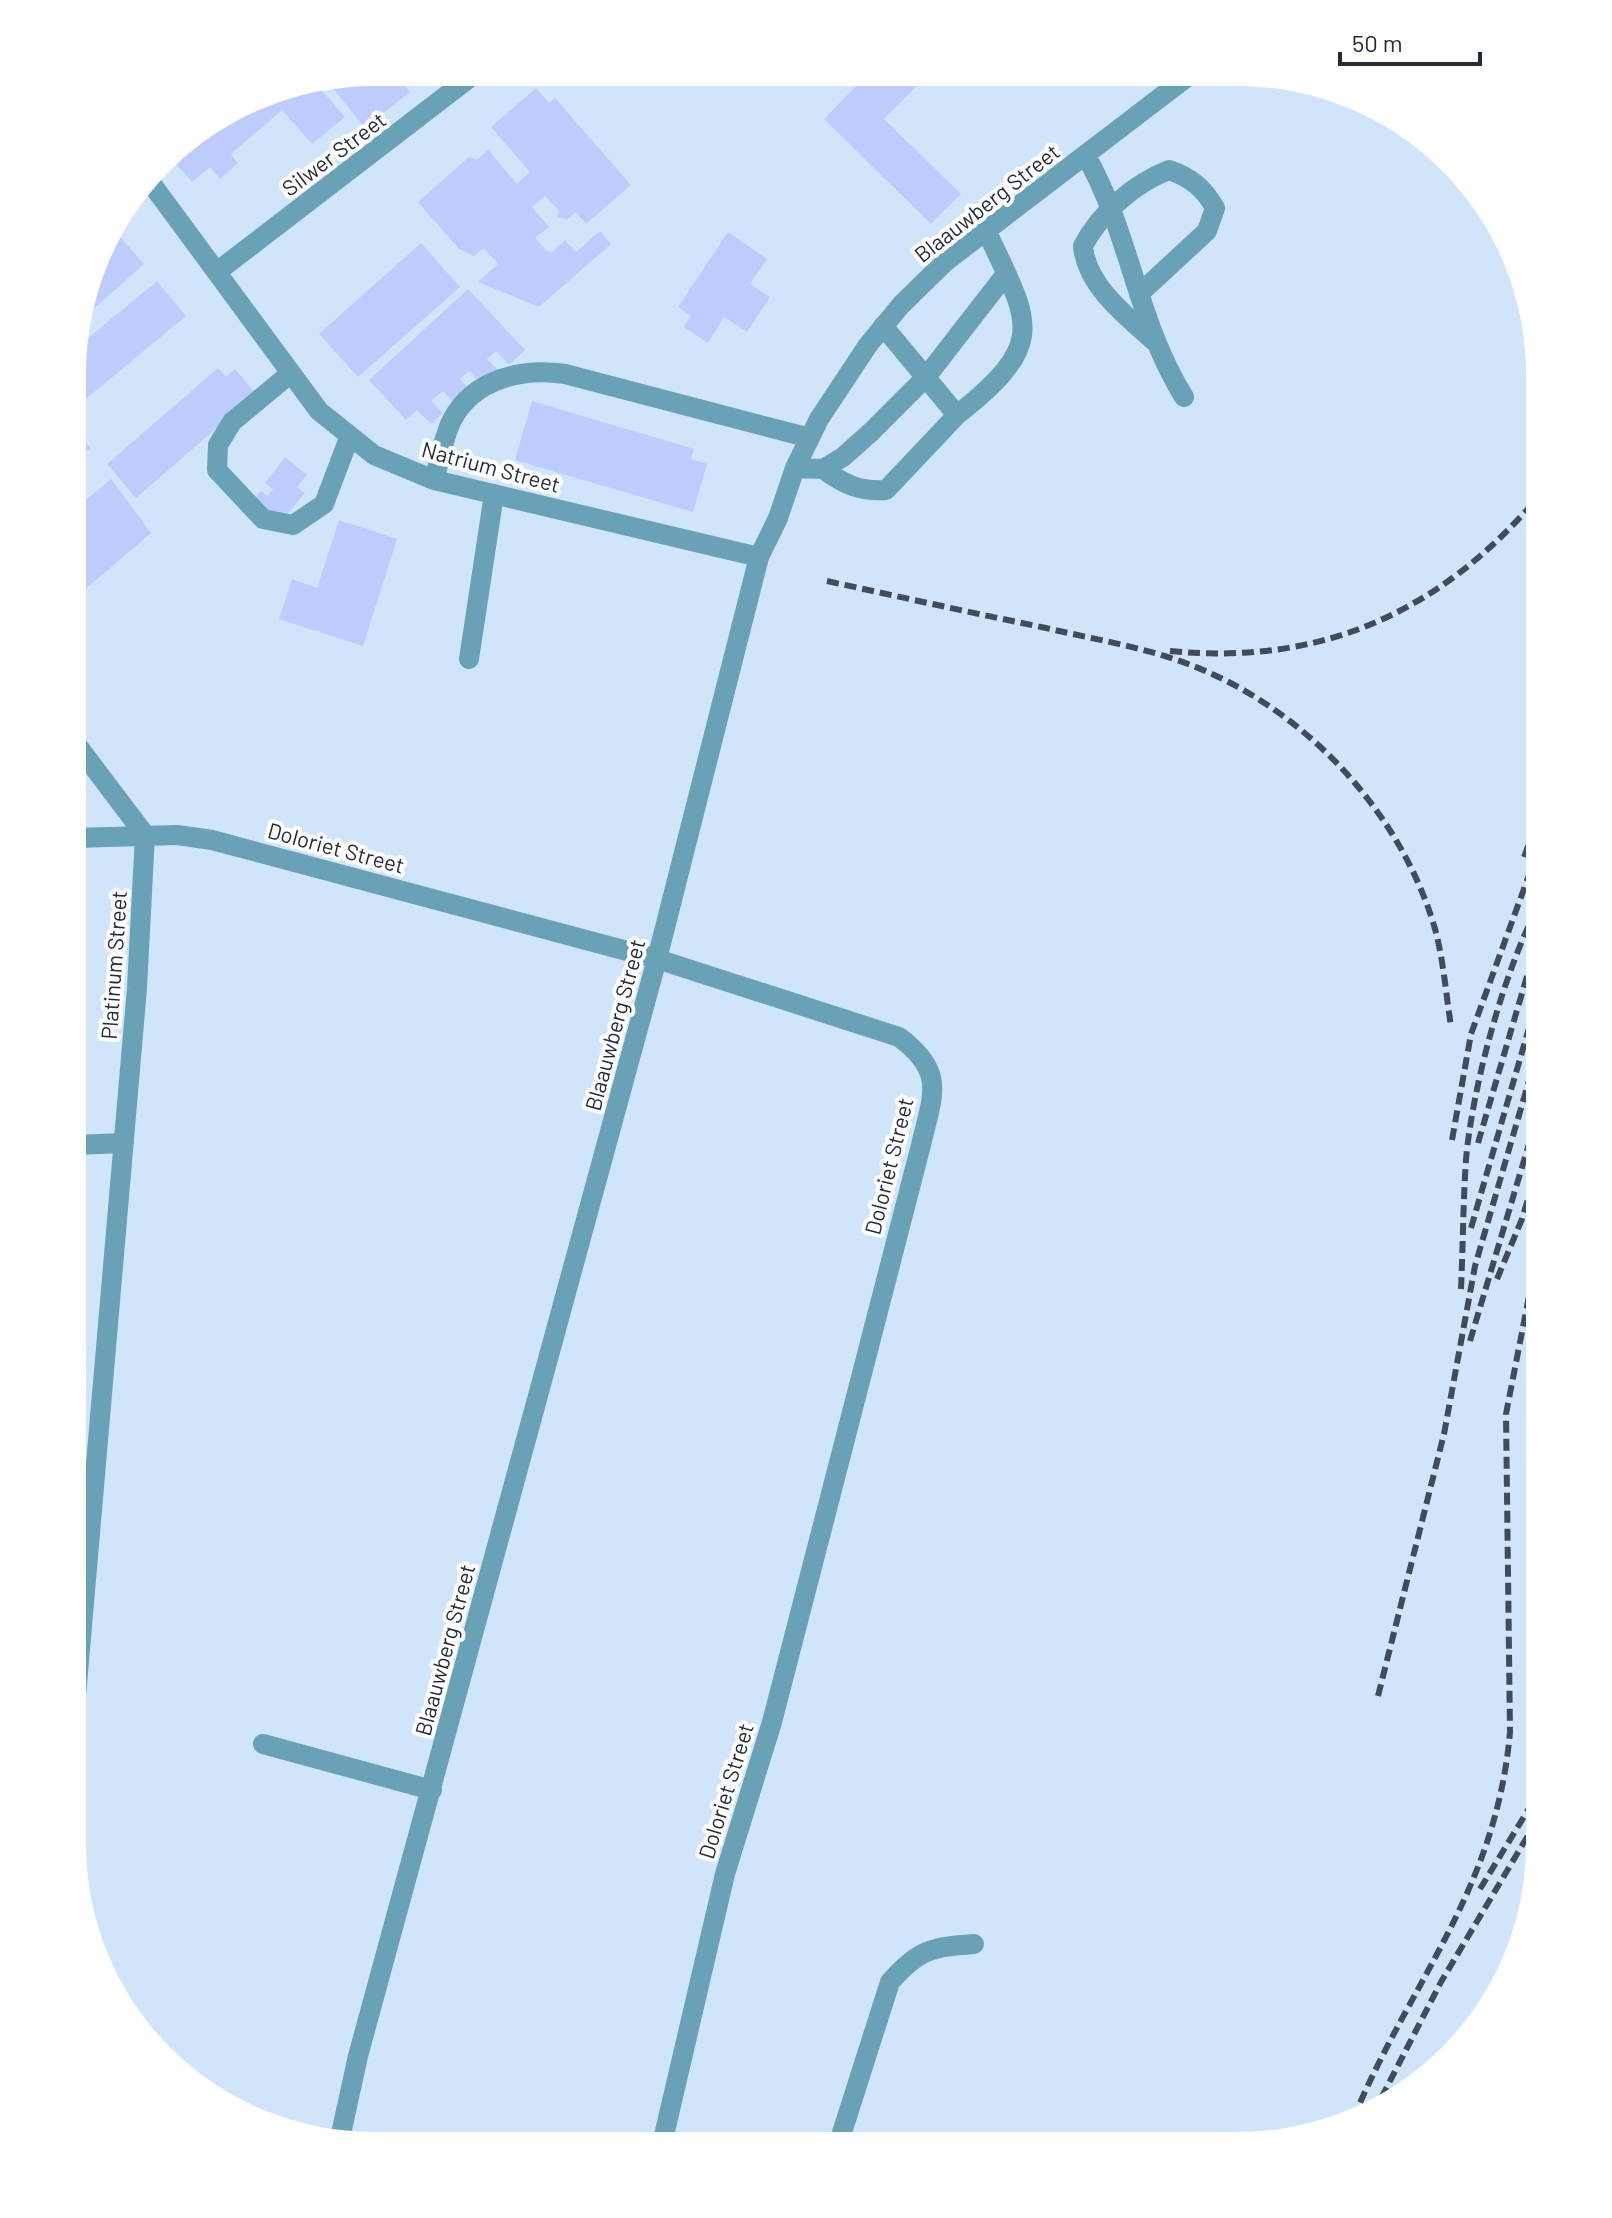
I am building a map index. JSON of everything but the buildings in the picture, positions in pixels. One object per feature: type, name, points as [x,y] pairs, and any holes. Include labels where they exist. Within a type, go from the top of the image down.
[{"type":"street","name":"Silwer Street","points":[[218,271],[459,86]]},
{"type":"street","name":"Blaauwberg Street","points":[[342,2130],[358,2056],[657,959],[759,557],[778,518],[795,468],[845,377],[883,326],[945,262],[1176,86]]},
{"type":"street","points":[[1086,156],[1111,209],[1154,341],[1184,397]]},
{"type":"street","points":[[1139,294],[1207,231],[1215,208],[1206,192],[1185,175],[1169,170],[1151,177],[1111,209],[1083,246],[1084,261],[1101,287],[1154,341]]},
{"type":"street","name":"Natrium Street","points":[[154,187],[319,411],[349,438],[398,467],[434,480],[759,557]]},
{"type":"street","points":[[823,469],[847,486],[866,491],[886,490],[994,381],[1024,338],[1023,309],[986,230]]},
{"type":"street","points":[[795,468],[823,469],[843,457],[926,377],[1006,274]]},
{"type":"street","points":[[883,326],[957,415]]},
{"type":"street","points":[[434,480],[457,411],[482,389],[524,370],[565,374],[810,438]]},
{"type":"street","points":[[291,373],[232,422],[218,445],[217,470],[263,519],[293,525],[324,504],[349,438]]},
{"type":"street","points":[[469,659],[494,494]]},
{"type":"street","points":[[86,757],[145,835]]},
{"type":"street","name":"Doloriet Street","points":[[86,837],[145,835],[212,840],[657,959],[899,1037],[923,1055],[931,1071],[932,1096],[772,1722],[725,1874],[665,2132]]},
{"type":"street","name":"Platinum Street","points":[[86,1581],[140,956],[145,835]]},
{"type":"street","points":[[86,1144],[124,1143]]},
{"type":"street","points":[[263,1744],[432,1790]]},
{"type":"street","points":[[842,2132],[890,1982],[909,1960],[933,1946],[974,1944]]},
{"type":"railway","points":[[1170,651],[1226,653],[1279,649],[1329,639],[1376,622],[1420,599],[1462,570],[1502,536],[1526,510]]},
{"type":"railway","points":[[827,581],[1153,653],[1228,682],[1267,705],[1336,762],[1366,796],[1392,833],[1430,913],[1441,955],[1451,1026]]},
{"type":"railway","points":[[1524,857],[1526,852]]},
{"type":"railway","points":[[1452,1140],[1471,1034],[1526,883]]},
{"type":"railway","points":[[1461,1289],[1466,1160],[1475,1098],[1492,1028],[1526,932]]},
{"type":"railway","points":[[1478,1143],[1526,980]]},
{"type":"railway","points":[[1471,1228],[1526,1038]]},
{"type":"railway","points":[[1378,1696],[1444,1434],[1475,1266],[1526,1091]]},
{"type":"railway","points":[[1470,1341],[1526,1154]]},
{"type":"railway","points":[[1497,1279],[1526,1206]]},
{"type":"railway","points":[[1360,2105],[1469,1888],[1488,1840],[1502,1789],[1510,1732],[1506,1414],[1526,1312]]},
{"type":"railway","points":[[1480,1889],[1526,1813]]},
{"type":"railway","points":[[1385,2091],[1441,1982],[1526,1839]]}]
